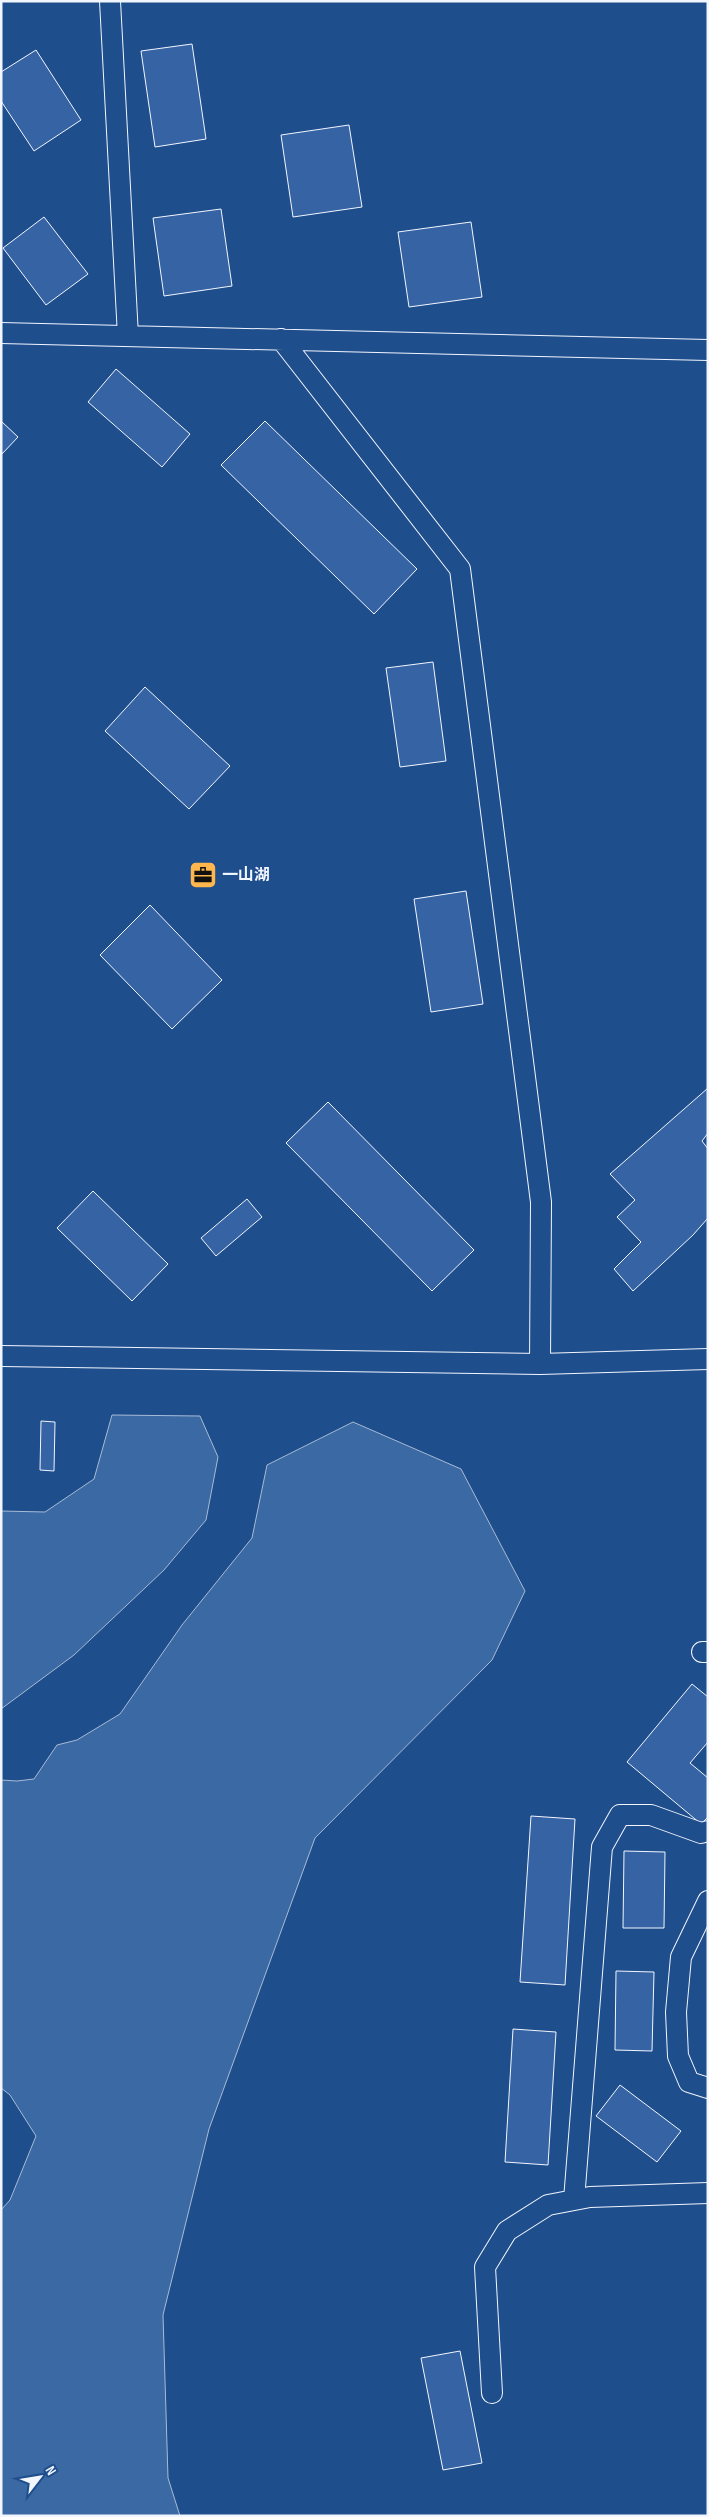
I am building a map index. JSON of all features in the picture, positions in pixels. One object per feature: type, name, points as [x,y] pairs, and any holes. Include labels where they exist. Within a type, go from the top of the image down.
[{"type":"street","points":[[110,1],[128,336]]},
{"type":"street","points":[[1,332],[708,350]]},
{"type":"street","points":[[281,339],[460,569],[541,1202],[540,1364]]},
{"type":"street","points":[[1,1356],[540,1364],[708,1359]]},
{"type":"street","points":[[574,2200],[602,1847],[620,1815],[651,1815],[701,1833],[708,1831]]},
{"type":"street","points":[[708,1901],[681,1957],[676,2012],[678,2056],[689,2082],[708,2088]]},
{"type":"street","points":[[492,2393],[485,2267],[507,2231],[548,2205],[574,2200],[590,2197],[708,2193]]},
{"type":"water","points":[[112,1415],[200,1416],[218,1457],[206,1520],[164,1570],[74,1655],[1,1709],[1,1511],[45,1512],[94,1479]]},
{"type":"water","points":[[353,1422],[461,1469],[525,1591],[492,1660],[315,1838],[209,2129],[163,2315],[168,2478],[180,2516],[1,2516],[1,2210],[10,2200],[36,2136],[10,2095],[1,2088],[1,1780],[34,1779],[57,1745],[77,1740],[120,1714],[182,1625],[252,1538],[267,1465]]},
{"type":"building","points":[[192,44],[206,139],[155,147],[141,51]]},
{"type":"building","points":[[36,50],[81,120],[34,151],[1,101],[1,72]]},
{"type":"building","points":[[349,125],[362,207],[293,217],[281,135]]},
{"type":"building","points":[[221,209],[232,286],[164,296],[153,218]]},
{"type":"building","points":[[44,217],[88,274],[46,305],[3,248]]},
{"type":"building","points":[[471,222],[482,297],[409,307],[398,232]]},
{"type":"building","points":[[116,369],[190,434],[162,467],[88,402]]},
{"type":"building","points":[[1,421],[18,437],[1,455]]},
{"type":"building","points":[[265,421],[417,569],[374,614],[221,465]]},
{"type":"building","points":[[433,662],[446,761],[400,767],[386,668]]},
{"type":"building","points":[[145,687],[230,766],[189,809],[105,731]]},
{"type":"building","points":[[466,891],[483,1004],[431,1012],[414,899]]},
{"type":"building","points":[[150,905],[222,980],[172,1029],[100,955]]},
{"type":"building","points":[[708,1088],[708,1133],[702,1141],[708,1149],[708,1218],[693,1235],[633,1291],[614,1269],[641,1242],[617,1217],[635,1200],[610,1174]]},
{"type":"building","points":[[328,1102],[474,1250],[432,1291],[286,1143]]},
{"type":"building","points":[[93,1191],[168,1264],[132,1301],[57,1228]]},
{"type":"building","points":[[247,1199],[262,1217],[216,1256],[201,1238]]},
{"type":"building","points":[[41,1421],[55,1422],[54,1471],[40,1470]]},
{"type":"building","points":[[692,1684],[708,1697],[708,1742],[690,1763],[708,1778],[708,1817],[701,1824],[627,1762]]},
{"type":"building","points":[[531,1816],[575,1819],[565,1985],[520,1982]]},
{"type":"building","points":[[624,1851],[665,1852],[664,1928],[623,1928]]},
{"type":"building","points":[[616,1971],[654,1972],[652,2051],[615,2050]]},
{"type":"building","points":[[513,2029],[556,2032],[548,2165],[505,2162]]},
{"type":"building","points":[[620,2085],[681,2131],[657,2162],[596,2116]]},
{"type":"building","points":[[460,2351],[482,2463],[443,2470],[421,2358]]},
{"type":"place","name":"一山湖","points":[[203,875]]}]
